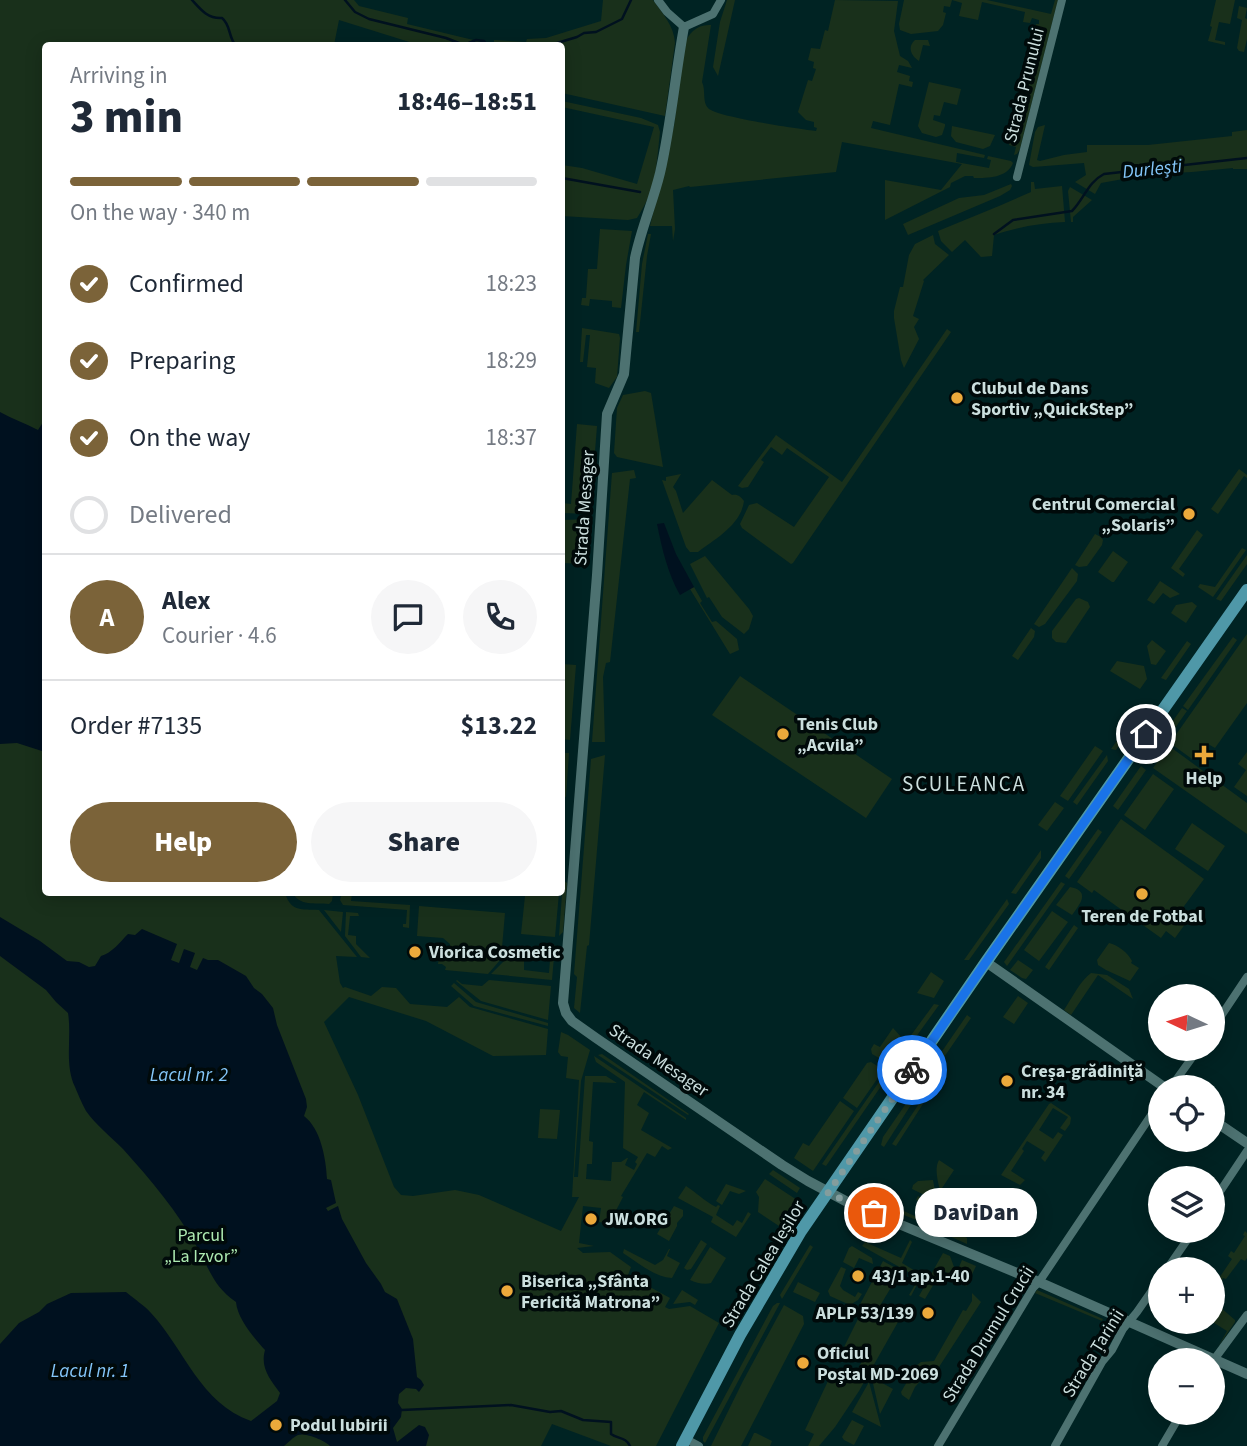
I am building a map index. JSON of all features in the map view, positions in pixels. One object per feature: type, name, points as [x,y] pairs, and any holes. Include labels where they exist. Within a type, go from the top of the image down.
[{"type":"main road","name":"Strada Calea Ieșilor","points":[[684,1443],[740,1335],[801,1231],[1247,590]]},
{"type":"street","points":[[658,0],[684,27],[713,15],[721,0]]},
{"type":"street","name":"Strada Prunului","points":[[1017,177],[1062,0]]},
{"type":"street","name":"Strada Mesager","points":[[684,27],[665,149],[635,258],[624,374],[607,414],[563,1003],[566,1013],[572,1021],[596,1038],[773,1159],[828,1193],[1189,1348]]},
{"type":"street","points":[[986,962],[1148,1076]]},
{"type":"street","points":[[1225,1010],[1247,977]]},
{"type":"street","name":"Strada Drumul Crucii","points":[[938,1446],[1032,1288],[1039,1282],[1148,1120]]},
{"type":"street","points":[[1225,1128],[1247,1143]]},
{"type":"street","points":[[1225,1184],[1247,1151]]},
{"type":"street","name":"Strada Țarinii","points":[[1055,1446],[1102,1362],[1148,1296]]},
{"type":"street","points":[[1222,1348],[1247,1315]]},
{"type":"street","name":"Strada Mesager","points":[[1225,1364],[1247,1374]]},
{"type":"street","points":[[1162,1446],[1174,1425]]},
{"type":"street","points":[[684,1443],[699,1446]]},
{"type":"green space","name":"Parcul „La Izvor”","points":[[0,0],[354,0],[359,6],[408,18],[407,24],[482,42],[409,42],[339,20],[335,42],[42,42],[42,896],[286,896],[294,906],[319,910],[357,957],[336,956],[343,988],[371,996],[382,987],[396,988],[410,1004],[447,1007],[459,997],[470,1007],[548,1029],[546,1055],[493,1056],[426,1021],[349,997],[324,1022],[358,1095],[394,1187],[401,1195],[413,1196],[455,1190],[479,1195],[561,1231],[579,1197],[572,1197],[579,1080],[566,1078],[568,1057],[561,1056],[558,1052],[561,1032],[568,1035],[590,1050],[581,1081],[574,1177],[578,1177],[585,1076],[606,1076],[617,1083],[593,1082],[589,1141],[593,1142],[592,1164],[587,1164],[586,1179],[611,1181],[612,1162],[621,1162],[628,1158],[625,1165],[634,1170],[637,1164],[635,1162],[638,1157],[623,1148],[625,1082],[596,1062],[594,1056],[686,1118],[644,1092],[637,1105],[649,1113],[641,1130],[672,1148],[668,1150],[662,1146],[655,1157],[647,1153],[621,1196],[623,1197],[607,1228],[605,1223],[599,1222],[601,1208],[583,1206],[579,1243],[594,1246],[577,1248],[583,1253],[610,1252],[631,1267],[628,1275],[670,1298],[665,1307],[669,1309],[690,1306],[719,1323],[656,1446],[611,1446],[552,1424],[541,1446],[0,1446]]},
{"type":"green space","points":[[603,0],[653,0],[664,15],[675,43],[665,116],[565,94],[565,42],[526,42],[527,39],[546,38],[601,21]]},
{"type":"green space","points":[[727,0],[735,0],[718,76],[713,67],[720,22]]},
{"type":"green space","points":[[835,0],[898,1],[894,31],[900,56],[908,61],[912,68],[899,65],[897,72],[910,76],[912,87],[899,84],[890,125],[873,121],[871,128],[985,155],[984,158],[957,153],[956,162],[989,168],[991,160],[987,159],[988,156],[1011,161],[1013,163],[1010,168],[991,177],[965,176],[951,183],[950,187],[885,220],[885,180],[941,190],[962,164],[842,142],[836,172],[689,186],[673,190],[673,241],[672,226],[650,226],[674,126],[684,46],[691,33],[701,26],[711,25],[702,82],[708,108],[741,119],[816,131],[814,122],[806,120],[798,112],[808,80],[812,81],[816,69],[813,68],[814,62],[808,60],[811,48],[820,49],[825,30],[828,31]]},
{"type":"green space","points":[[904,0],[952,0],[950,7],[944,6],[943,12],[946,13],[943,25],[938,31],[911,34],[900,30]]},
{"type":"green space","points":[[952,0],[987,0],[1051,14],[1055,0],[1058,0],[1017,154],[1014,155],[1016,147],[1009,145],[1039,20],[1032,18],[1030,23],[1023,22],[1025,12],[982,2],[978,20],[959,16],[962,3]]},
{"type":"green space","points":[[1216,0],[1235,0],[1230,24],[1219,22],[1215,40],[1225,42],[1225,45],[1208,41]]},
{"type":"green space","points":[[1239,6],[1247,8],[1247,39],[1244,52],[1237,48],[1242,20],[1237,18]]},
{"type":"green space","points":[[494,40],[526,42],[494,42]]},
{"type":"green space","points":[[915,40],[928,40],[930,46],[923,45],[919,61],[911,51]]},
{"type":"green space","points":[[929,82],[961,89],[957,105],[944,102],[940,116],[934,115],[933,120],[945,124],[942,135],[936,137],[922,133],[918,126]]},
{"type":"green space","points":[[565,102],[641,118],[658,125],[660,132],[651,192],[637,218],[628,220],[565,216],[565,165],[637,184],[654,127],[565,108]]},
{"type":"green space","points":[[1045,125],[1037,160],[1040,161],[1087,152],[1087,145],[1148,145],[1232,136],[1232,132],[1247,130],[1247,169],[1151,174],[1101,183],[1095,194],[1075,182],[1086,175],[1084,163],[1033,167],[1029,165],[1035,132],[1038,127]]},
{"type":"green space","points":[[952,126],[995,135],[990,146],[983,149],[956,142],[951,136]]},
{"type":"green space","points":[[1031,182],[1034,182],[1035,189],[1062,186],[1065,222],[1029,226],[994,235],[992,256],[981,257],[965,240],[952,252],[941,241],[938,231],[1031,192]]},
{"type":"green space","points":[[1011,184],[1010,190],[1000,196],[908,235],[903,224],[959,198],[984,195]]},
{"type":"green space","points":[[1070,187],[1092,200],[1073,217],[1073,222],[1068,191]]},
{"type":"green space","points":[[600,229],[632,231],[621,308],[612,307],[612,301],[590,299],[589,306],[581,305],[582,298],[586,298],[588,269],[597,269]]},
{"type":"green space","points":[[648,234],[651,234],[639,332],[636,332],[642,264]]},
{"type":"green space","points":[[933,235],[935,244],[949,255],[923,280],[913,316],[919,319],[914,327],[919,339],[904,368],[894,311],[900,287],[903,287],[909,255],[915,244]]},
{"type":"green space","points":[[582,328],[619,334],[617,377],[609,388],[595,383],[596,368],[587,367],[590,335],[586,335],[583,362],[580,362]]},
{"type":"green space","points":[[947,329],[951,332],[793,563],[742,528],[740,524],[749,505],[757,503],[794,527],[829,477],[787,448],[782,455],[771,447],[761,460],[764,462],[748,487],[738,486],[776,435],[842,482]]},
{"type":"green space","points":[[645,391],[651,393],[663,467],[617,457],[614,453],[617,408],[623,395]]},
{"type":"green space","points":[[577,424],[597,426],[590,514],[565,513],[565,503],[571,504]]},
{"type":"green space","points":[[1239,469],[1247,478],[1244,476],[1218,514],[1211,509]]},
{"type":"green space","points":[[634,470],[636,478],[630,479],[610,662],[606,663],[603,677],[605,742],[592,742],[612,473]]},
{"type":"green space","points":[[681,474],[673,487],[683,513],[712,480],[744,501],[733,524],[698,552],[690,552],[686,547],[662,480],[666,481],[666,477]]},
{"type":"green space","points":[[590,519],[586,564],[565,563],[565,520]]},
{"type":"green space","points":[[1197,530],[1203,535],[1179,569],[1185,574],[1183,577],[1171,568]]},
{"type":"green space","points":[[1095,534],[1103,540],[1102,545],[1087,566],[1075,565]]},
{"type":"green space","points":[[1242,548],[1246,550],[1213,597],[1198,587],[1200,584],[1215,587]]},
{"type":"green space","points":[[1113,551],[1128,562],[1112,582],[1098,572]]},
{"type":"green space","points":[[1247,555],[1247,564],[1221,601],[1216,599]]},
{"type":"green space","points":[[705,556],[753,616],[749,629],[744,634],[722,617],[709,597],[707,598],[690,564]]},
{"type":"green space","points":[[1072,568],[1078,574],[1077,581],[1045,624],[1039,627],[1034,624]]},
{"type":"green space","points":[[1160,581],[1180,594],[1170,598],[1163,593],[1154,604],[1147,600]]},
{"type":"green space","points":[[694,587],[712,622],[716,621],[737,639],[739,650],[730,654],[690,589]]},
{"type":"green space","points":[[1079,598],[1088,602],[1090,607],[1066,643],[1056,642],[1052,638],[1052,631]]},
{"type":"green space","points":[[1192,602],[1197,606],[1186,623],[1171,613],[1176,605]]},
{"type":"green space","points":[[1031,628],[1035,631],[1034,637],[1018,660],[1012,656]]},
{"type":"green space","points":[[1247,634],[1247,703],[1215,748],[1208,744],[1196,756],[1193,755],[1192,759],[1170,743]]},
{"type":"green space","points":[[1233,637],[1237,640],[1188,710],[1183,706]]},
{"type":"green space","points":[[1152,640],[1166,651],[1156,665],[1151,664],[1147,646]]},
{"type":"green space","points":[[1187,641],[1191,644],[1166,680],[1161,678]]},
{"type":"green space","points":[[1117,661],[1144,666],[1147,679],[1140,689],[1110,671]]},
{"type":"green space","points":[[565,664],[576,665],[570,740],[565,739]]},
{"type":"green space","name":"Tenis Club „Acvila”","points":[[740,676],[892,779],[866,818],[712,715]]},
{"type":"green space","points":[[1143,704],[1145,708],[1116,750],[1111,749]]},
{"type":"green space","points":[[1182,708],[1187,711],[1149,765],[1144,762]]},
{"type":"green space","points":[[1095,746],[1103,751],[1068,801],[1060,796]]},
{"type":"green space","points":[[1169,746],[1247,803],[1247,834],[1153,768]]},
{"type":"green space","points":[[1247,752],[1247,796],[1234,787],[1246,770],[1238,764]]},
{"type":"green space","points":[[565,753],[569,753],[566,797]]},
{"type":"green space","points":[[605,755],[589,945],[580,1013],[574,1008],[577,977],[574,974],[591,759]]},
{"type":"green space","points":[[1107,755],[1108,761],[1077,805],[1073,802]]},
{"type":"green space","points":[[1141,766],[1146,770],[1118,810],[1113,806]]},
{"type":"green space","points":[[1153,774],[1174,789],[1145,830],[1124,815]]},
{"type":"green space","points":[[1055,802],[1064,808],[1047,831],[1038,825]]},
{"type":"green space","points":[[1121,819],[1204,879],[1179,913],[1188,920],[1175,938],[1166,931],[1161,938],[1094,890],[1092,893],[1077,882]]},
{"type":"green space","points":[[1192,823],[1225,846],[1208,871],[1175,849]]},
{"type":"green space","points":[[1098,829],[1102,832],[1069,879],[1065,876]]},
{"type":"green space","points":[[1041,850],[1041,858],[1016,894],[1011,893]]},
{"type":"green space","points":[[565,882],[567,883],[563,932],[559,936]]},
{"type":"green space","points":[[1061,882],[1065,884],[1007,966],[1004,962]]},
{"type":"green space","points":[[1070,887],[1082,895],[1072,915],[1056,905]]},
{"type":"green space","points":[[333,896],[329,904],[303,902],[296,897]]},
{"type":"green space","points":[[341,896],[352,896],[351,901],[410,905],[409,928],[403,927],[403,924],[406,924],[407,910],[343,905]]},
{"type":"green space","points":[[525,896],[559,896],[555,937],[521,934]]},
{"type":"green space","points":[[1007,899],[1009,904],[969,960],[964,960]]},
{"type":"green space","points":[[419,906],[505,913],[501,959],[488,974],[445,970],[446,967],[438,964],[439,958],[447,955],[450,944],[443,938],[417,936]]},
{"type":"green space","points":[[324,910],[343,912],[341,932]]},
{"type":"green space","points":[[1052,911],[1068,922],[1039,961],[1024,950]]},
{"type":"green space","points":[[346,912],[358,913],[359,916],[350,916],[348,935],[356,936],[356,944],[370,958],[361,957],[345,936]]},
{"type":"green space","points":[[1074,925],[1078,928],[1049,970],[1045,967]]},
{"type":"green space","points":[[1109,943],[1122,950],[1131,963],[1139,968],[1130,981],[1098,965],[1097,960]]},
{"type":"green space","points":[[555,945],[552,980],[491,974],[505,960],[524,961],[524,970],[549,973],[551,947]]},
{"type":"green space","points":[[1018,960],[1033,970],[1026,979],[1010,970]]},
{"type":"green space","points":[[931,972],[944,981],[934,998],[917,993]]},
{"type":"green space","points":[[1091,973],[1107,975],[1129,989],[1133,999],[1098,975],[1071,1015],[1064,1010]]},
{"type":"green space","points":[[457,980],[462,984],[482,986],[489,980],[551,986],[548,1020],[481,1001]]},
{"type":"green space","points":[[454,983],[476,1002],[548,1023],[548,1026],[474,1006],[451,986]]},
{"type":"green space","points":[[1018,996],[1028,1003],[1014,1024],[1003,1017]]},
{"type":"green space","points":[[934,1004],[939,1005],[913,1041],[909,1038]]},
{"type":"green space","points":[[967,1015],[971,1018],[884,1147],[881,1145],[883,1137]]},
{"type":"green space","points":[[893,1028],[904,1040],[889,1062],[886,1062],[872,1054],[871,1049],[874,1044],[880,1047]]},
{"type":"green space","points":[[602,1054],[689,1114],[598,1055]]},
{"type":"green space","points":[[871,1062],[882,1072],[857,1108],[843,1098],[867,1063]]},
{"type":"green space","points":[[883,1076],[884,1082],[826,1166],[822,1164]]},
{"type":"green space","points":[[937,1077],[939,1079],[896,1146],[892,1144]]},
{"type":"green space","points":[[840,1101],[854,1111],[813,1171],[794,1158],[803,1143],[809,1146]]},
{"type":"green space","points":[[1051,1103],[1070,1116],[1070,1124],[1065,1131],[1060,1128],[1068,1117],[1053,1108],[1039,1130],[1053,1139],[1058,1132],[1063,1135],[1045,1162],[1041,1158],[1045,1152],[1027,1141],[1011,1171],[1025,1180],[1020,1185],[1001,1175]]},
{"type":"green space","points":[[540,1109],[560,1110],[557,1139],[538,1138]]},
{"type":"green space","points":[[939,1160],[954,1170],[940,1191],[937,1171]]},
{"type":"green space","points":[[773,1170],[800,1188],[797,1193],[769,1174]]},
{"type":"green space","points":[[765,1179],[797,1200],[779,1226],[758,1212],[759,1197],[756,1192]]},
{"type":"green space","points":[[933,1180],[937,1201],[912,1189],[918,1181]]},
{"type":"green space","points":[[726,1184],[746,1191],[739,1194],[730,1191],[722,1205],[716,1201]]},
{"type":"green space","points":[[686,1186],[716,1207],[720,1206],[716,1215],[733,1226],[737,1220],[742,1223],[748,1212],[751,1214],[736,1237],[711,1222],[713,1217],[678,1198]]},
{"type":"green space","points":[[950,1193],[954,1195],[944,1211],[964,1224],[960,1234],[967,1238],[967,1244],[938,1231],[942,1210]]},
{"type":"green space","points":[[918,1196],[936,1205],[931,1226],[894,1211],[895,1207],[917,1217],[924,1204],[916,1200]]},
{"type":"green space","points":[[674,1206],[683,1210],[683,1216],[669,1241],[657,1234]]},
{"type":"green space","points":[[1245,1231],[1247,1233],[1247,1258],[1245,1261],[1241,1259],[1225,1279],[1225,1269],[1232,1259],[1228,1256],[1231,1251],[1234,1253],[1245,1236]]},
{"type":"green space","points":[[701,1240],[707,1244],[691,1269],[687,1270],[684,1268]]},
{"type":"green space","points":[[910,1240],[912,1242],[902,1263],[922,1275],[911,1296],[909,1295],[919,1278],[862,1246],[865,1242],[901,1258]]},
{"type":"green space","points":[[810,1245],[813,1247],[782,1299],[780,1295]]},
{"type":"green space","points":[[852,1246],[872,1258],[873,1264],[859,1258],[854,1268],[843,1262]]},
{"type":"green space","points":[[710,1247],[726,1258],[711,1283],[690,1280]]},
{"type":"green space","points":[[624,1249],[655,1265],[663,1260],[670,1249],[667,1256],[680,1263],[672,1278],[665,1277],[640,1265],[623,1253]]},
{"type":"green space","points":[[943,1253],[950,1256],[958,1278],[951,1270],[949,1274],[942,1270],[925,1299],[919,1296]]},
{"type":"green space","points":[[962,1260],[976,1266],[966,1287],[959,1267]]},
{"type":"green space","points":[[883,1261],[901,1271],[881,1304],[894,1312],[891,1316],[898,1322],[835,1427],[819,1446],[808,1446],[814,1434],[805,1430],[828,1381],[833,1382],[838,1373],[848,1378],[852,1371],[856,1373],[862,1361],[843,1349],[860,1315],[856,1312]]},
{"type":"green space","points":[[841,1267],[846,1269],[840,1286],[843,1290],[855,1297],[858,1292],[862,1294],[850,1305],[830,1296],[828,1291]]},
{"type":"green space","points":[[798,1282],[820,1293],[815,1302],[793,1292]]},
{"type":"green space","points":[[682,1290],[698,1300],[695,1305],[690,1302],[673,1304]]},
{"type":"green space","points":[[1037,1290],[1103,1319],[1102,1321],[1035,1293]]},
{"type":"green space","points":[[972,1293],[981,1302],[939,1367],[934,1366],[915,1387],[909,1400],[901,1392],[917,1365],[934,1361],[963,1310],[966,1311],[972,1301]]},
{"type":"green space","points":[[777,1303],[780,1303],[705,1443],[703,1437]]},
{"type":"green space","points":[[784,1305],[803,1316],[804,1324],[741,1446],[711,1446],[743,1381]]},
{"type":"green space","points":[[1225,1311],[1235,1322],[1218,1347],[1227,1331]]},
{"type":"green space","points":[[872,1379],[893,1389],[880,1414]]},
{"type":"green space","points":[[869,1382],[881,1427],[852,1412]]},
{"type":"green space","points":[[852,1420],[864,1426],[854,1445],[842,1437]]},
{"type":"green space","points":[[754,1433],[772,1441],[770,1446],[748,1446]]},
{"type":"water","points":[[0,412],[38,430],[42,424],[42,751],[17,743],[0,744]]},
{"type":"water","points":[[664,523],[676,554],[694,587],[680,595],[663,552],[657,524]]},
{"type":"water","name":"Lacul nr. 2","points":[[0,917],[67,961],[79,962],[89,967],[95,966],[101,956],[112,950],[128,934],[135,935],[142,929],[177,944],[171,960],[179,963],[184,949],[195,953],[190,967],[197,970],[203,958],[218,960],[246,976],[262,994],[273,1008],[306,1099],[304,1116],[315,1129],[322,1145],[327,1179],[331,1180],[336,1203],[326,1208],[328,1211],[338,1206],[342,1219],[366,1263],[385,1292],[397,1299],[413,1339],[417,1377],[424,1385],[419,1392],[406,1388],[399,1394],[401,1417],[393,1428],[397,1442],[419,1425],[425,1427],[429,1435],[426,1446],[330,1446],[301,1434],[284,1446],[0,1446],[0,1344],[19,1323],[39,1312],[47,1304],[71,1293],[126,1292],[151,1313],[206,1389],[233,1413],[251,1421],[277,1401],[280,1393],[265,1368],[265,1350],[243,1321],[236,1302],[222,1290],[213,1277],[181,1221],[143,1172],[86,1111],[70,1069],[68,1013],[46,990],[0,956]]},
{"type":"waterway","name":"Durlești","points":[[192,0],[205,13],[225,21],[234,42]]},
{"type":"waterway","points":[[345,0],[355,12],[369,19],[456,42]]},
{"type":"waterway","points":[[560,42],[584,33],[596,32],[622,19],[631,0]]},
{"type":"waterway","points":[[471,42],[485,42]]},
{"type":"waterway","name":"Durlești","points":[[994,234],[1013,220],[1072,211],[1094,181],[1104,174],[1247,158]]},
{"type":"waterway","name":"Durlești","points":[[565,179],[640,192]]},
{"type":"waterway","points":[[402,1410],[511,1405],[550,1412],[561,1411],[583,1420],[611,1422],[611,1434],[630,1446]]},
{"type":"way so far","points":[[874,1213],[828,1193],[912,1070]]},
{"type":"place","name":"Clubul de Dans Sportiv „QuickStep”","points":[[957,398]]},
{"type":"place","name":"Centrul Comercial „Solaris”","points":[[1189,514]]},
{"type":"place","name":"Tenis Club „Acvila”","points":[[783,734]]},
{"type":"place","name":"Help","points":[[1204,755]]},
{"type":"place","name":"Teren de Fotbal","points":[[1142,894]]},
{"type":"place","name":"Viorica Cosmetic","points":[[415,952]]},
{"type":"place","name":"Creșa-grădiniță nr. 34","points":[[1007,1081]]},
{"type":"place","name":"DaviDan","points":[[874,1213]]},
{"type":"place","name":"JW.ORG","points":[[591,1219]]},
{"type":"place","name":"43/1 ap.1-40","points":[[858,1276]]},
{"type":"place","name":"Biserica „Sfânta Fericită Matrona”","points":[[507,1291]]},
{"type":"place","name":"APLP 53/139","points":[[928,1313]]},
{"type":"place","name":"Oficiul Poștal MD-2069","points":[[803,1363]]},
{"type":"place","name":"Podul Iubirii","points":[[276,1425]]},
{"type":"district","name":"SCULEANCA","points":[[964,784]]},
{"type":"route","points":[[912,1070],[1146,734]]},
{"type":"water label","name":"Lacul nr. 1","points":[[90,1370]]}]
